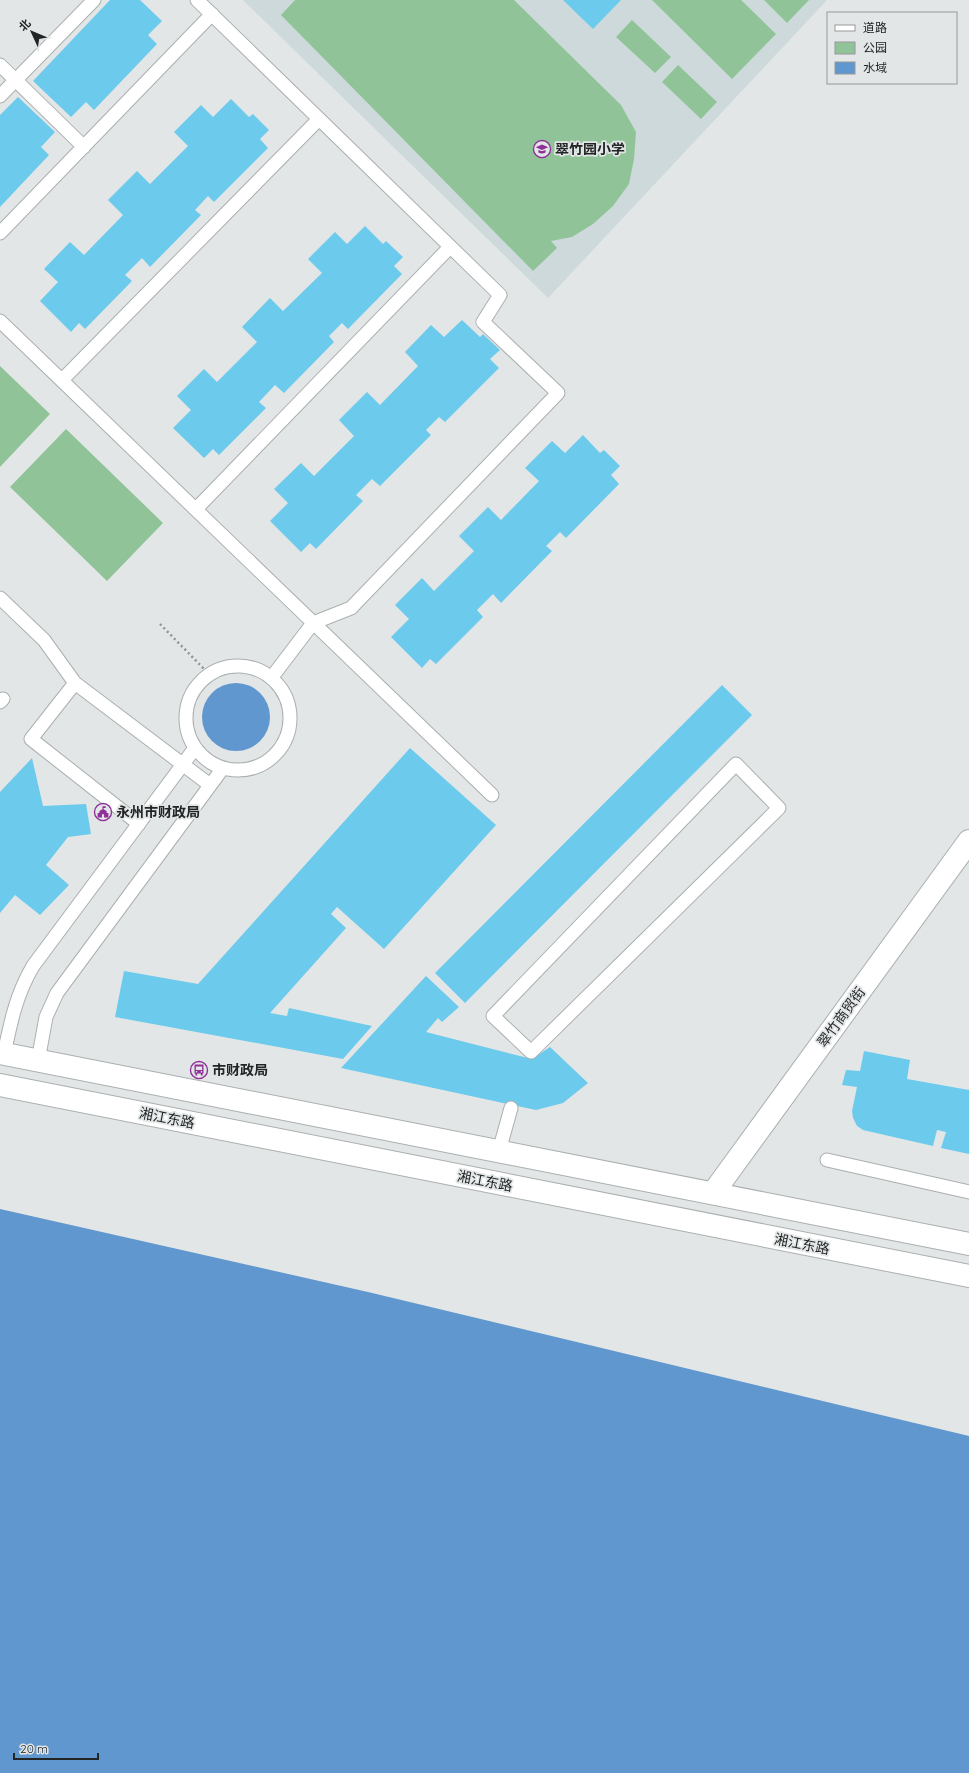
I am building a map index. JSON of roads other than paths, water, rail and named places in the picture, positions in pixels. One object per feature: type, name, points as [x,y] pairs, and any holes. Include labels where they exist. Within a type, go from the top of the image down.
[{"type":"main road","name":"翠竹商贸街","points":[[713,1193],[969,841]]},
{"type":"main road","points":[[2,1054],[969,1244]]},
{"type":"main road","name":"湘江东路","points":[[0,1085],[969,1276]]},
{"type":"lane","points":[[0,96],[94,0]]},
{"type":"lane","points":[[198,0],[500,295],[483,322],[558,393],[351,608],[313,623],[272,677]]},
{"type":"lane","points":[[0,233],[212,14]]},
{"type":"lane","points":[[0,65],[84,147]]},
{"type":"lane","points":[[62,380],[319,119]]},
{"type":"lane","points":[[196,509],[450,247]]},
{"type":"lane","points":[[0,321],[492,795]]},
{"type":"lane","points":[[0,598],[44,640],[75,683],[210,785]]},
{"type":"lane","points":[[241,665],[258,669],[272,677],[283,690],[289,706],[290,722],[286,738],[277,753],[264,763],[247,769],[229,770],[212,764],[196,748],[189,737],[185,719],[188,701],[197,685],[209,674],[225,667],[241,665]]},
{"type":"lane","points":[[75,683],[31,739],[138,824]]},
{"type":"lane","points":[[2,1054],[16,1002],[25,979],[138,824],[196,748]]},
{"type":"lane","points":[[736,764],[779,808],[530,1052],[493,1016],[736,764]]},
{"type":"lane","points":[[38,1060],[46,1017],[57,993],[222,768]]},
{"type":"lane","points":[[499,1151],[511,1108]]},
{"type":"lane","points":[[827,1160],[969,1192]]},
{"type":"water","points":[[236,683],[249,686],[260,693],[267,704],[270,717],[267,730],[260,741],[249,748],[236,751],[223,748],[212,741],[205,730],[202,717],[205,704],[212,693],[223,686]]},
{"type":"water","points":[[0,1209],[368,1292],[969,1436],[969,1773],[0,1773]]},
{"type":"place","name":"翠竹园小学","points":[[542,149]]},
{"type":"place","name":"永州市财政局","points":[[103,812]]},
{"type":"place","name":"市财政局","points":[[199,1070]]}]
